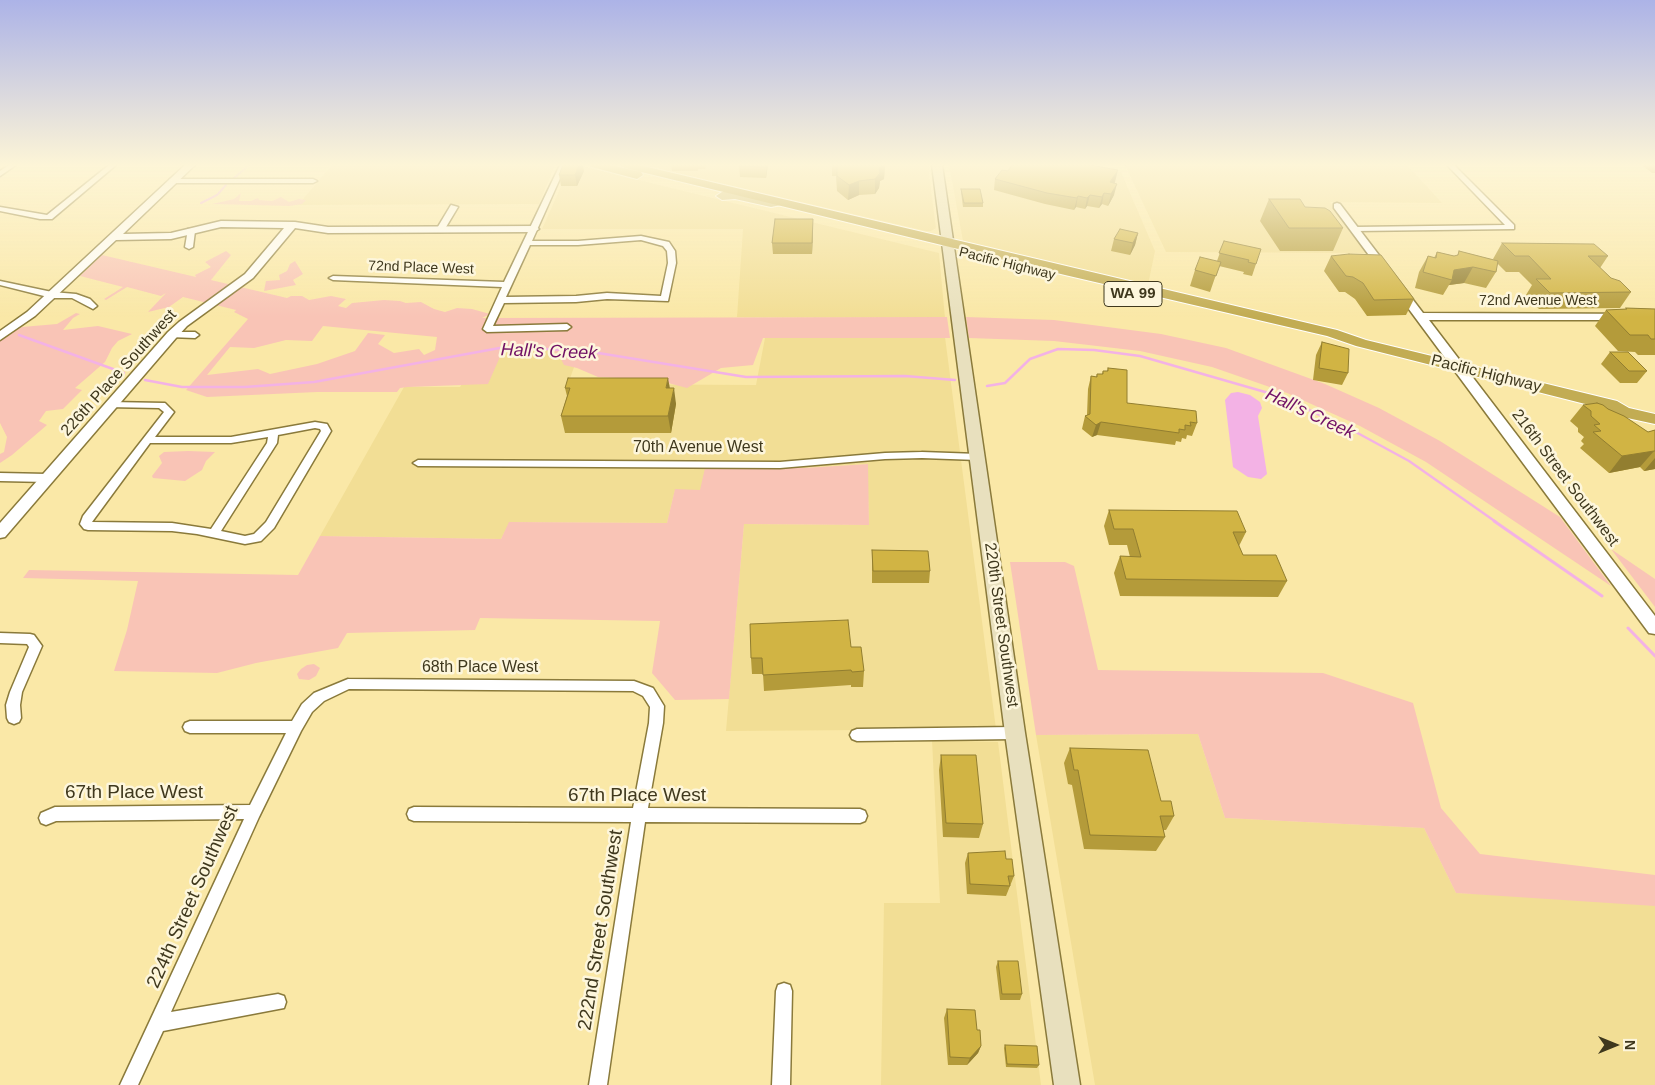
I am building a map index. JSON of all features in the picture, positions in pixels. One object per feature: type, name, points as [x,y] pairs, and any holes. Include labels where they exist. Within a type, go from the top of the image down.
[{"type":"highway","name":"Pacific Highway","points":[[811,216],[949,246]]},
{"type":"highway","name":"Pacific Highway","points":[[830,216],[1318,338],[1361,343],[1611,405],[1624,412],[1655,419]]},
{"type":"highway","name":"Pacific Highway","points":[[1611,405],[1620,401],[1655,409]]},
{"type":"main road","name":"220th Street Southwest","points":[[945,216],[1015,733],[1067,1085]]},
{"type":"street","points":[[33,216],[49,219],[53,216]]},
{"type":"street","points":[[0,336],[31,314],[137,216]]},
{"type":"street","points":[[440,230],[449,216]]},
{"type":"street","points":[[540,216],[487,329],[567,327]]},
{"type":"street","name":"216th Street Southwest","points":[[1344,216],[1655,628]]},
{"type":"street","points":[[1355,230],[1510,227],[1499,216]]},
{"type":"street","points":[[114,237],[166,236],[217,224],[292,225],[328,230],[534,229]]},
{"type":"street","name":"226th Place Southwest","points":[[0,533],[172,335],[188,320],[249,276],[292,225]]},
{"type":"street","points":[[190,231],[190,248]]},
{"type":"street","points":[[500,300],[576,299],[607,296],[665,299],[672,263],[671,251],[666,244],[641,238],[578,243],[527,243]]},
{"type":"street","name":"72nd Place West","points":[[333,278],[508,285]]},
{"type":"street","points":[[0,282],[52,295],[73,296],[87,301],[93,306]]},
{"type":"street","name":"72nd Avenue West","points":[[1421,316],[1655,317]]},
{"type":"street","points":[[172,335],[195,335]]},
{"type":"street","points":[[110,405],[162,405],[169,412],[87,519],[86,524],[88,526],[172,527],[251,540],[262,535],[270,525],[324,435],[325,428],[315,424],[221,441],[149,440]]},
{"type":"street","points":[[213,534],[272,443],[273,433]]},
{"type":"street","name":"70th Avenue West","points":[[418,463],[780,465],[886,456],[978,457]]},
{"type":"street","points":[[0,477],[47,478]]},
{"type":"street","points":[[0,638],[30,639],[36,646],[16,692],[13,706],[14,718]]},
{"type":"street","name":"68th Place West","points":[[296,726],[307,708],[319,697],[348,684],[634,686],[648,692],[656,706],[656,723]]},
{"type":"street","name":"222nd Street Southwest","points":[[598,1085],[638,816],[656,723]]},
{"type":"street","points":[[190,727],[296,726]]},
{"type":"street","name":"224th Street Southwest","points":[[129,1085],[254,812],[296,726]]},
{"type":"street","points":[[857,735],[1015,733]]},
{"type":"street","name":"67th Place West","points":[[46,818],[56,814],[254,812]]},
{"type":"street","name":"67th Place West","points":[[414,814],[860,816]]},
{"type":"street","points":[[781,1085],[784,991]]},
{"type":"street","points":[[158,1023],[278,1002]]},
{"type":"shaded area","points":[[548,216],[785,216],[939,253],[945,318],[737,317],[743,229],[542,229]]},
{"type":"shaded area","points":[[860,216],[934,216],[936,228],[926,231]]},
{"type":"shaded area","points":[[958,216],[1140,216],[1155,251],[1148,285],[963,241]]},
{"type":"shaded area","points":[[1149,216],[1340,216],[1368,253],[1166,252]]},
{"type":"shaded area","points":[[226,251],[231,255],[211,280],[287,298],[302,296],[309,300],[331,296],[346,299],[338,306],[346,308],[352,303],[384,300],[406,303],[421,302],[445,312],[457,308],[472,309],[490,314],[482,318],[947,317],[950,338],[763,338],[753,365],[721,368],[687,388],[657,380],[598,377],[564,365],[559,355],[548,349],[503,350],[488,384],[408,387],[400,388],[397,392],[317,392],[207,397],[186,390],[248,319],[234,312],[236,310],[183,297],[169,307],[148,312],[166,293],[161,296],[127,287],[106,300],[104,299],[123,287],[80,276],[102,255],[196,277],[195,275],[211,267],[205,262]],"holes":[[[323,326],[437,337],[435,350],[424,355],[419,349],[394,353],[378,344],[385,335],[368,333],[355,351],[317,364],[270,374],[258,369],[207,375],[230,347],[254,348],[286,340],[312,341]]]},
{"type":"shaded area","points":[[295,261],[303,274],[293,280],[296,285],[264,291],[266,281],[280,280],[279,275],[287,271],[290,264]]},
{"type":"shaded area","points":[[76,313],[80,314],[73,318],[63,330],[98,326],[132,334],[118,341],[105,362],[75,388],[82,390],[63,409],[46,411],[39,421],[47,425],[0,463],[0,454],[4,452],[7,437],[0,423],[0,341],[22,327],[57,324]]},
{"type":"shaded area","points":[[966,317],[1054,320],[1161,334],[1226,348],[1325,384],[1379,408],[1440,441],[1560,517],[1611,586],[1426,462],[1360,426],[1287,393],[1212,367],[1140,351],[1054,341],[969,338]]},
{"type":"shaded area","points":[[945,337],[996,729],[726,731],[744,524],[869,525],[867,464],[804,468],[700,490],[675,490],[667,523],[510,522],[501,539],[320,536],[404,387],[460,387],[480,355],[501,351],[549,350],[578,356],[568,384],[756,385],[765,338]]},
{"type":"shaded area","points":[[1238,392],[1250,395],[1260,402],[1262,408],[1258,416],[1267,474],[1261,479],[1248,477],[1233,467],[1225,400],[1231,393]]},
{"type":"shaded area","points":[[164,452],[215,452],[206,461],[202,470],[185,481],[153,478],[152,476],[162,463],[159,456]]},
{"type":"shaded area","points":[[868,464],[869,525],[744,524],[729,699],[675,700],[652,673],[660,621],[480,618],[475,630],[347,633],[338,648],[256,663],[217,673],[114,671],[127,630],[138,581],[23,578],[29,570],[298,575],[320,536],[501,539],[509,522],[667,523],[675,489],[700,490],[705,468],[804,468]]},
{"type":"shaded area","points":[[1611,549],[1655,579],[1655,607]]},
{"type":"shaded area","points":[[1010,562],[1065,562],[1074,566],[1098,670],[1323,673],[1413,703],[1441,808],[1480,854],[1655,875],[1655,906],[1456,893],[1424,828],[1225,818],[1198,734],[1036,735]]},
{"type":"shaded area","points":[[314,664],[320,668],[316,676],[309,680],[299,679],[297,674],[301,669],[307,665]]},
{"type":"shaded area","points":[[1198,734],[1225,818],[1424,828],[1456,893],[1655,902],[1655,1085],[1095,1085],[1036,735]]},
{"type":"shaded area","points":[[932,740],[998,742],[1041,1085],[881,1085],[884,903],[940,903]]},
{"type":"building","points":[[1280,216],[1334,216],[1343,228],[1289,228]]},
{"type":"building","points":[[775,219],[813,219],[812,243],[772,243]]},
{"type":"building","points":[[1120,229],[1138,233],[1133,243],[1114,239]]},
{"type":"building","points":[[1224,241],[1261,249],[1256,264],[1248,262],[1249,260],[1219,253]]},
{"type":"building","points":[[1502,243],[1594,244],[1608,256],[1588,256],[1611,278],[1620,281],[1631,292],[1550,293],[1536,279],[1551,279],[1529,256],[1515,256]]},
{"type":"building","points":[[1459,251],[1498,261],[1496,272],[1473,267],[1454,270],[1452,280],[1423,272],[1428,256],[1436,258],[1437,252],[1454,256],[1458,255]]},
{"type":"building","points":[[1349,254],[1381,255],[1414,299],[1374,300],[1363,283],[1353,277],[1346,276],[1331,256]]},
{"type":"building","points":[[1200,257],[1221,262],[1216,276],[1195,270]]},
{"type":"building","points":[[1626,308],[1655,309],[1655,339],[1651,339],[1648,335],[1630,335],[1606,310]]},
{"type":"building","points":[[1322,342],[1349,349],[1348,373],[1319,368]]},
{"type":"building","points":[[1610,352],[1628,352],[1647,371],[1629,371]]},
{"type":"building","points":[[1108,368],[1127,370],[1127,403],[1196,411],[1197,423],[1190,422],[1191,426],[1185,425],[1185,430],[1179,429],[1179,433],[1101,422],[1096,425],[1085,416],[1090,414],[1091,376],[1097,377],[1097,374],[1103,374],[1103,371],[1108,371]]},
{"type":"building","points":[[568,378],[668,378],[666,388],[674,388],[668,416],[561,416],[570,388],[565,388]]},
{"type":"building","points":[[1597,403],[1624,416],[1648,432],[1655,430],[1655,451],[1622,456],[1593,432],[1601,431],[1594,425],[1600,424],[1591,416],[1591,411],[1583,405]]},
{"type":"building","points":[[1109,510],[1237,511],[1246,532],[1233,532],[1243,555],[1276,555],[1287,581],[1126,579],[1120,556],[1141,557],[1133,529],[1114,529]]},
{"type":"building","points":[[872,550],[928,551],[930,571],[873,571]]},
{"type":"building","points":[[848,620],[851,647],[861,647],[864,671],[852,672],[851,670],[763,675],[762,658],[751,658],[750,624]]},
{"type":"building","points":[[1070,748],[1148,750],[1161,801],[1171,801],[1174,816],[1160,816],[1165,837],[1090,835],[1078,770],[1074,770]]},
{"type":"building","points":[[941,755],[976,755],[983,824],[946,823]]},
{"type":"building","points":[[1005,851],[1006,859],[1012,859],[1014,876],[1008,876],[1010,886],[970,884],[968,853]]},
{"type":"building","points":[[998,961],[1018,961],[1022,994],[1002,994]]},
{"type":"building","points":[[947,1009],[975,1010],[977,1030],[980,1030],[981,1046],[970,1058],[950,1057]]},
{"type":"building","points":[[1005,1045],[1037,1046],[1039,1065],[1007,1064]]},
{"type":"waterway","name":"Hall's Creek","points":[[19,335],[124,373]]},
{"type":"waterway","name":"Hall's Creek","points":[[145,380],[182,387],[245,387],[314,382],[505,347],[586,351],[746,377],[905,376],[955,380]]},
{"type":"waterway","name":"Hall's Creek","points":[[987,386],[1005,383],[1030,359],[1058,349],[1094,350],[1140,356],[1279,396],[1352,430],[1409,461],[1496,522]]},
{"type":"waterway","name":"Hall's Creek","points":[[1494,521],[1602,596]]},
{"type":"waterway","name":"Hall's Creek","points":[[1628,628],[1655,656]]}]
